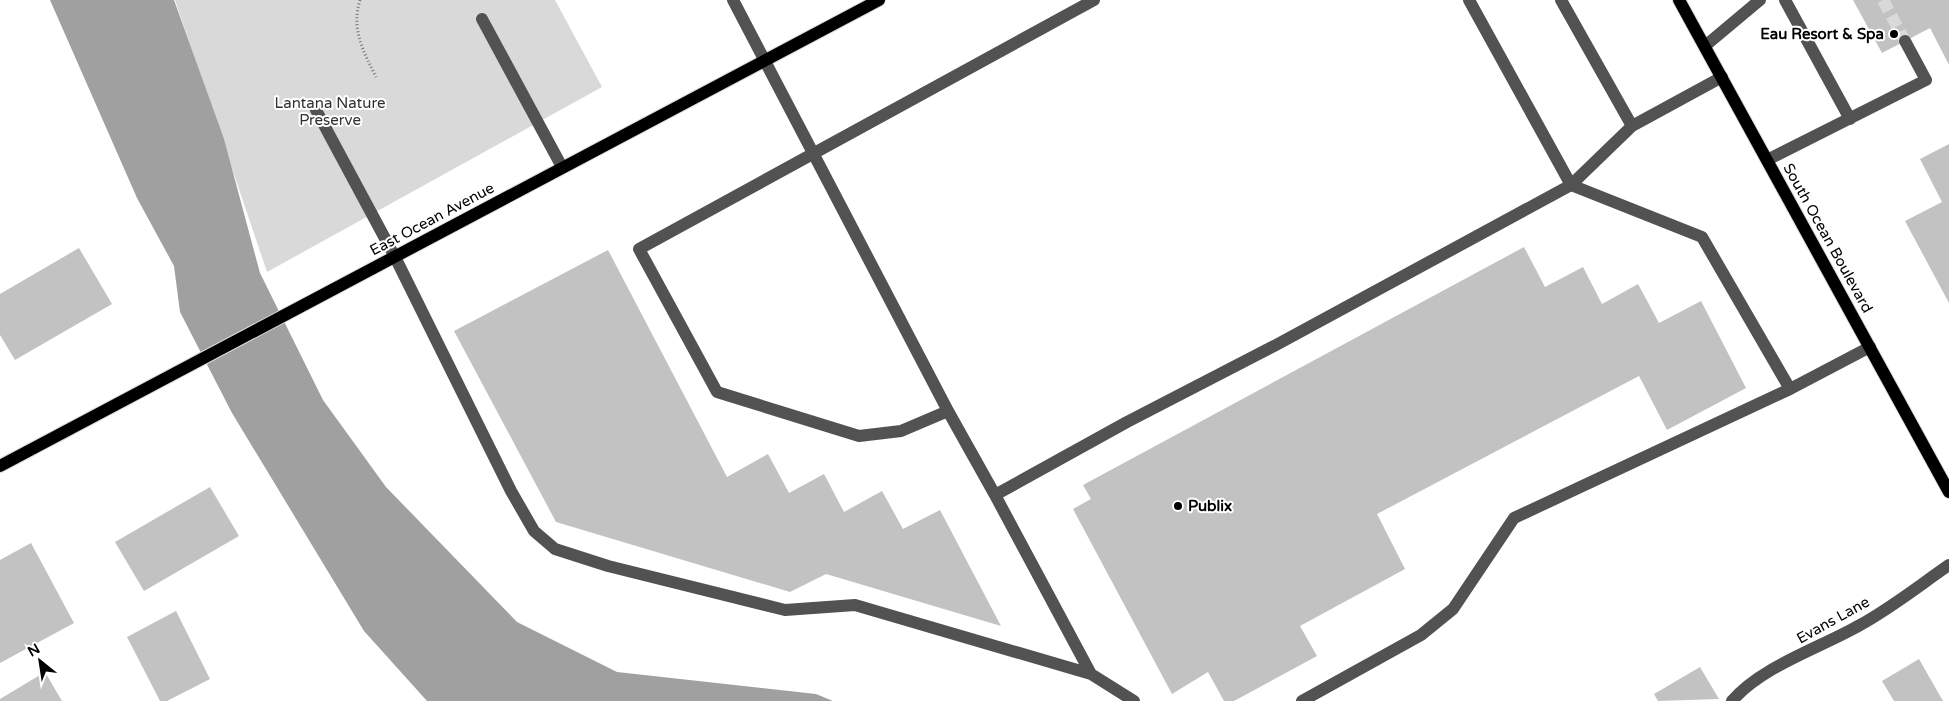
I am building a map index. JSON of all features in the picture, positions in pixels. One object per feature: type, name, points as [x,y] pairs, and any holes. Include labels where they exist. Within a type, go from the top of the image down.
[{"type":"main road","name":"East Ocean Avenue","points":[[0,466],[879,0]]},
{"type":"main road","name":"South Ocean Boulevard","points":[[1680,0],[1949,492]]},
{"type":"street","points":[[733,0],[763,61],[948,411],[1091,674]]},
{"type":"street","points":[[948,411],[901,432],[859,436],[717,392],[639,249],[1094,0]]},
{"type":"street","points":[[1469,0],[1571,185],[1702,237],[1790,389]]},
{"type":"street","points":[[1561,0],[1632,126]]},
{"type":"street","points":[[1705,46],[1760,0]]},
{"type":"street","points":[[1785,0],[1850,119]]},
{"type":"street","points":[[482,19],[562,167]]},
{"type":"street","points":[[1767,160],[1926,80],[1905,41]]},
{"type":"street","points":[[995,495],[1127,422],[1276,345],[1571,185],[1632,126],[1722,77]]},
{"type":"street","points":[[316,110],[395,257],[534,532],[555,549],[608,566],[785,610],[855,605],[1091,674],[1134,701]]},
{"type":"street","points":[[1302,701],[1421,635],[1454,609],[1514,518],[1790,389],[1870,347]]},
{"type":"street","name":"Evans Lane","points":[[1732,701],[1742,689],[1769,672],[1861,625],[1949,565]]},
{"type":"path","points":[[360,0],[356,16],[357,35],[376,77]]},
{"type":"green space","name":"Lantana Nature Preserve","points":[[175,0],[555,0],[602,87],[267,272]]},
{"type":"shaded area","points":[[50,0],[174,0],[224,139],[260,273],[323,400],[386,487],[517,622],[617,672],[816,694],[833,701],[427,701],[364,631],[232,413],[180,312],[174,266],[137,198]]},
{"type":"building","name":"Eau Resort & Spa","points":[[1853,0],[1949,0],[1949,65],[1930,28],[1882,53]]},
{"type":"building","points":[[1949,144],[1949,303],[1905,221],[1942,202],[1920,159]]},
{"type":"building","points":[[1524,247],[1545,287],[1583,267],[1602,304],[1638,284],[1659,323],[1701,301],[1746,388],[1667,430],[1639,376],[1377,514],[1405,569],[1300,626],[1317,656],[1234,701],[1224,701],[1208,672],[1172,694],[1073,509],[1091,499],[1083,485]]},
{"type":"building","points":[[79,248],[112,304],[15,360],[0,335],[0,294]]},
{"type":"building","points":[[608,250],[727,477],[768,454],[789,493],[824,474],[844,512],[882,491],[903,529],[940,510],[1001,626],[826,574],[790,592],[556,522],[454,331]]},
{"type":"building","points":[[210,487],[239,536],[144,591],[115,542]]},
{"type":"building","points":[[31,543],[74,623],[0,663],[0,560]]},
{"type":"building","points":[[176,611],[210,679],[167,701],[160,701],[127,637]]},
{"type":"building","points":[[1919,659],[1943,701],[1894,701],[1882,681]]},
{"type":"building","points":[[1700,667],[1719,699],[1658,701],[1654,694]]},
{"type":"building","points":[[45,672],[62,701],[0,701],[0,699]]},
{"type":"tunnel","points":[[1883,0],[1905,41]]},
{"type":"place","name":"Eau Resort & Spa","points":[[1894,34]]},
{"type":"place","name":"Publix","points":[[1178,506]]}]
